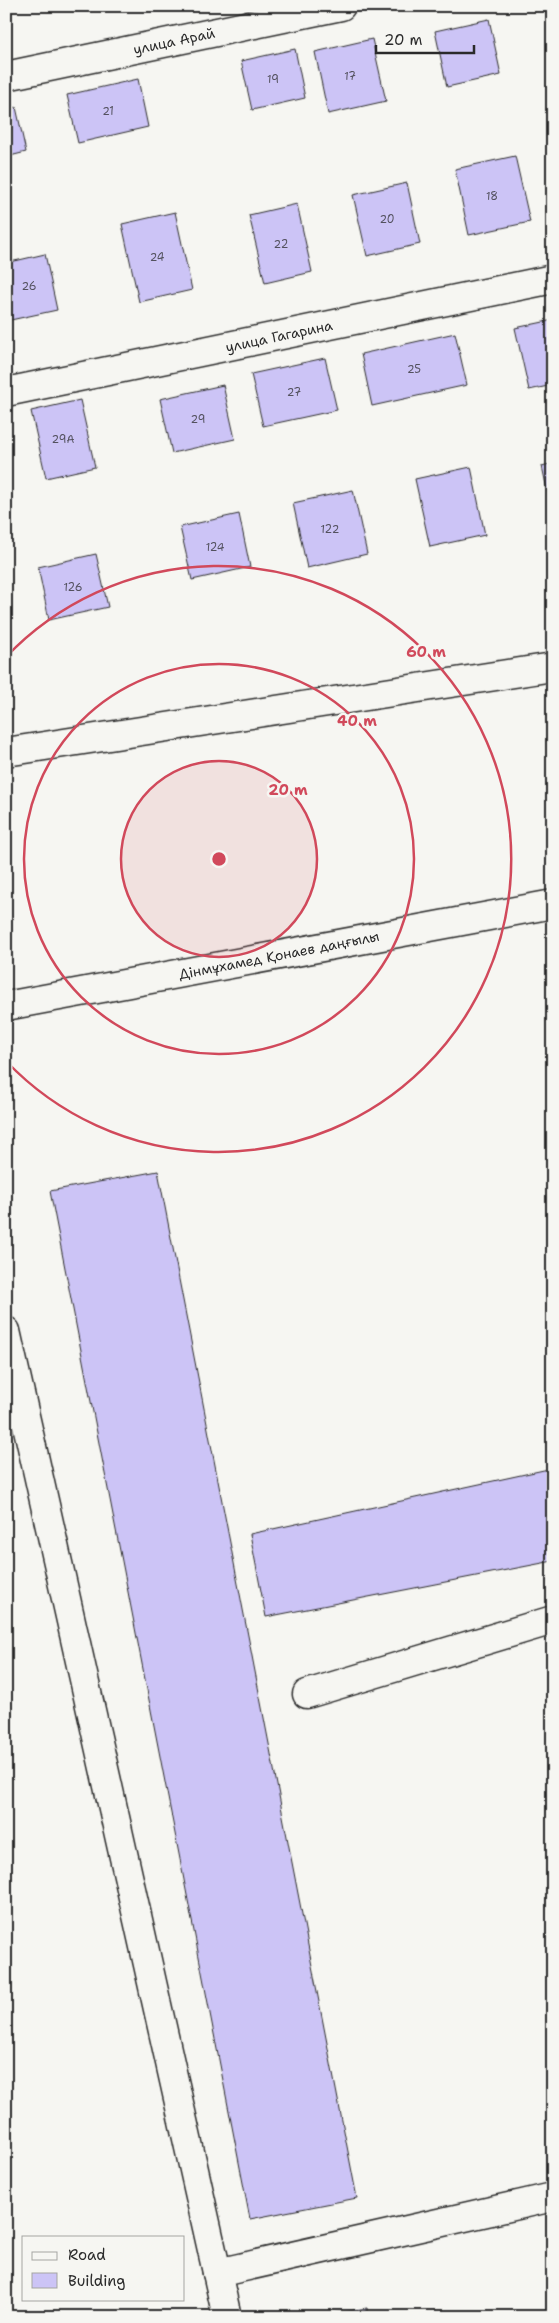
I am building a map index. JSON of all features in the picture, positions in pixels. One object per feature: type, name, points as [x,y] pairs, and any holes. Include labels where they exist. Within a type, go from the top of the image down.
[{"type":"street","name":"улица Арай","points":[[6,76],[341,6]]},
{"type":"street","name":"улица Гагарина","points":[[6,392],[553,279]]},
{"type":"street","points":[[6,752],[553,667]]},
{"type":"street","name":"Дінмұхамед Қонаев даңғылы","points":[[6,1006],[553,904]]},
{"type":"street","points":[[6,1331],[227,2317]]},
{"type":"street","points":[[307,1694],[553,1620]]},
{"type":"street","points":[[218,2273],[553,2197]]},
{"type":"building","points":[[489,19],[501,75],[447,87],[435,31]]},
{"type":"building","points":[[372,39],[386,101],[328,114],[315,52]]},
{"type":"building","points":[[295,49],[305,98],[252,110],[241,61]]},
{"type":"building","points":[[138,79],[148,127],[78,143],[67,95]]},
{"type":"building","points":[[16,107],[26,152],[6,157],[6,109]]},
{"type":"building","points":[[515,156],[530,222],[469,235],[455,169]]},
{"type":"building","points":[[407,183],[420,244],[367,256],[353,195]]},
{"type":"building","points":[[297,204],[312,272],[265,283],[249,215]]},
{"type":"building","points":[[175,212],[192,290],[139,302],[122,224]]},
{"type":"building","points":[[45,254],[57,310],[6,321],[6,263]]},
{"type":"building","points":[[553,320],[553,385],[529,390],[515,328]]},
{"type":"building","points":[[455,333],[467,385],[372,406],[361,354]]},
{"type":"building","points":[[325,358],[337,410],[263,426],[251,374]]},
{"type":"building","points":[[223,385],[235,439],[172,453],[160,399]]},
{"type":"building","points":[[80,400],[95,467],[46,478],[31,411]]},
{"type":"building","points":[[553,463],[553,518],[542,466]]},
{"type":"building","points":[[471,467],[485,535],[430,547],[415,479]]},
{"type":"building","points":[[353,490],[367,554],[307,568],[293,503]]},
{"type":"building","points":[[239,514],[250,567],[192,580],[180,527]]},
{"type":"building","points":[[96,554],[108,607],[49,620],[38,567]]},
{"type":"building","points":[[158,1171],[357,2198],[250,2219],[50,1191]]},
{"type":"building","points":[[553,1468],[553,1561],[266,1617],[250,1534]]},
{"type":"building","points":[[367,2308],[368,2317],[313,2317]]}]
